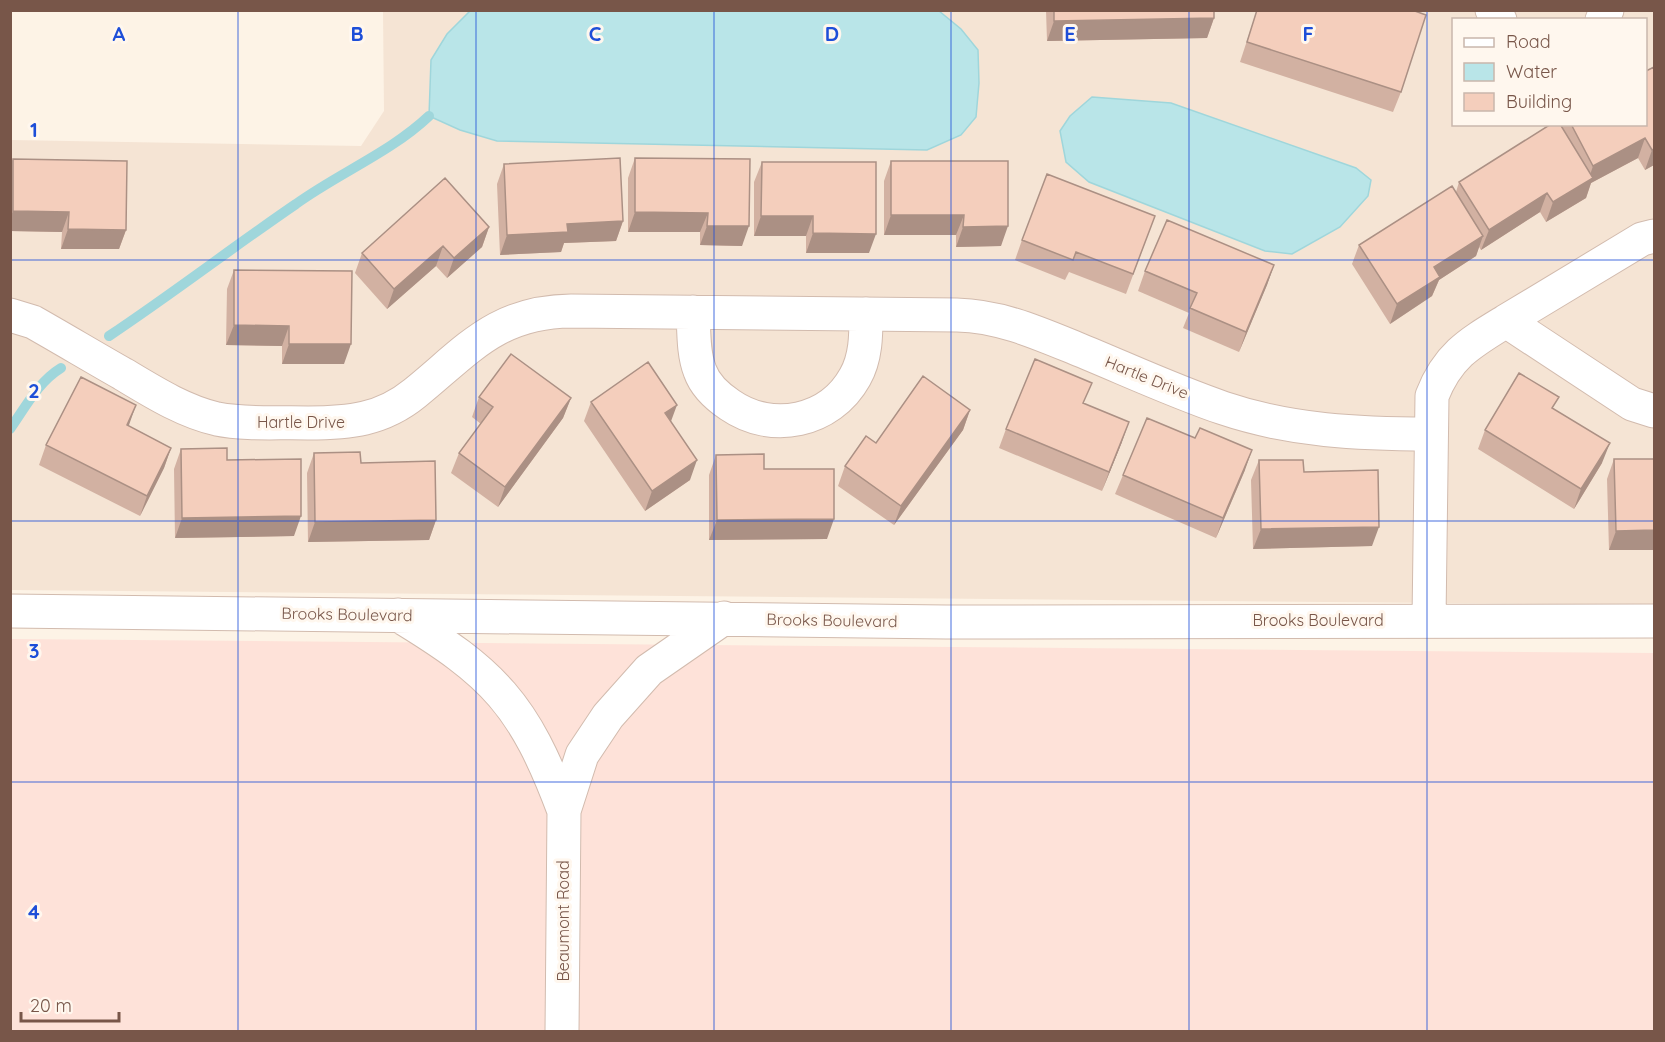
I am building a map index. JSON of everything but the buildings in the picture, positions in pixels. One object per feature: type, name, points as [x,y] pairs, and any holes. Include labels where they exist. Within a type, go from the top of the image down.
[{"type":"street","points":[[1429,620],[1432,396],[1446,367],[1471,342],[1642,239],[1654,236]]},
{"type":"street","name":"Hartle Drive","points":[[10,315],[33,322],[168,401],[197,413],[241,422],[338,423],[373,417],[393,409],[482,336],[519,318],[563,311],[693,312],[967,315],[996,319],[1030,329],[1221,408],[1260,420],[1335,432],[1430,434]]},
{"type":"street","points":[[693,312],[694,340],[700,371],[716,394],[740,412],[778,422],[808,417],[841,397],[856,375],[862,359],[866,314]]},
{"type":"street","points":[[1506,321],[1632,404],[1654,411]]},
{"type":"street","name":"Brooks Boulevard","points":[[10,611],[946,622],[1654,621]]},
{"type":"street","name":"Beaumont Road","points":[[398,615],[455,651],[502,692],[536,742],[564,811]]},
{"type":"street","name":"Beaumont Road","points":[[562,1032],[564,811],[582,755],[613,710],[650,670],[724,618]]},
{"type":"shaded area","points":[[383,11],[1654,11],[1654,605],[11,590],[11,140],[361,146],[384,111]]},
{"type":"shaded area","points":[[11,639],[1654,653],[1654,1031],[11,1032]]},
{"type":"water","points":[[470,11],[939,11],[961,29],[978,50],[979,83],[976,117],[961,135],[927,150],[497,141],[460,130],[429,116],[431,60],[447,34]]},
{"type":"water","points":[[1092,97],[1171,103],[1356,168],[1371,180],[1368,196],[1340,227],[1292,254],[1265,251],[1089,182],[1066,162],[1060,131],[1070,116]]},
{"type":"waterway","points":[[109,336],[296,204],[398,141],[429,116]]},
{"type":"waterway","points":[[10,429],[45,380],[61,368]]}]
